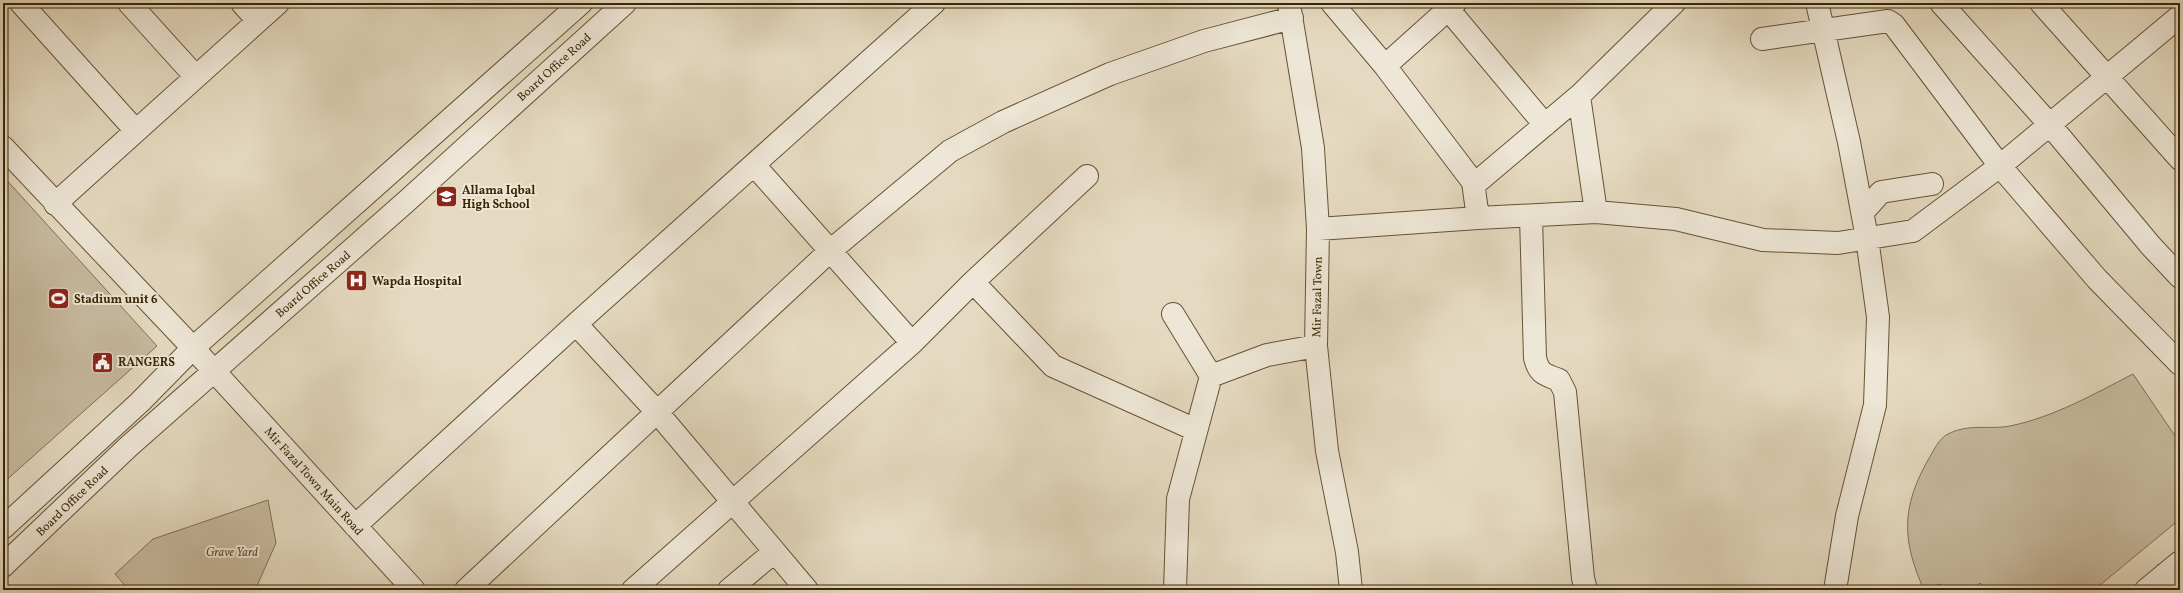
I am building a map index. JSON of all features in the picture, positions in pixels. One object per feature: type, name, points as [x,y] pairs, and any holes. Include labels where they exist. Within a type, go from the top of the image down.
[{"type":"street","points":[[21,3],[136,131]]},
{"type":"street","points":[[129,3],[196,77]]},
{"type":"street","points":[[242,3],[258,21]]},
{"type":"street","points":[[55,204],[278,3]]},
{"type":"street","points":[[3,528],[140,402],[193,348],[581,3]]},
{"type":"street","name":"Board Office Road","points":[[3,566],[128,447],[408,200],[624,3]]},
{"type":"street","points":[[355,526],[576,324],[934,3]]},
{"type":"street","points":[[1332,3],[1385,66],[1473,182],[1478,218]]},
{"type":"street","points":[[1473,182],[1479,182],[1579,96],[1674,3]]},
{"type":"street","points":[[1817,3],[1850,142],[1863,212],[1878,317],[1875,405],[1846,516],[1835,590]]},
{"type":"street","points":[[1941,3],[2050,125],[2151,246],[2180,277]]},
{"type":"street","points":[[2041,3],[2180,159]]},
{"type":"street","points":[[2173,3],[2180,11]]},
{"type":"street","points":[[1385,66],[1449,5],[1545,124]]},
{"type":"street","points":[[466,590],[830,251],[950,151],[1003,122],[1110,74],[1291,10]]},
{"type":"street","name":"Mir Fazal Town","points":[[1291,10],[1313,148],[1318,229],[1316,346],[1327,451],[1347,552],[1351,590]]},
{"type":"street","points":[[1318,229],[1478,218],[1531,217],[1596,212],[1676,219],[1763,240],[1838,243],[1913,231],[2000,166],[2050,125],[2105,76],[2180,16]]},
{"type":"street","points":[[1762,39],[1888,21],[1894,25],[2000,166],[2097,279],[2180,364]]},
{"type":"street","points":[[1579,96],[1596,212]]},
{"type":"street","name":"Mir Fazal Town Main Road","points":[[3,147],[55,204],[193,348],[414,590]]},
{"type":"street","points":[[754,165],[912,343]]},
{"type":"street","points":[[633,590],[731,501],[912,343],[973,282],[1087,176]]},
{"type":"street","points":[[1863,212],[1880,192],[1932,184]]},
{"type":"street","points":[[1531,217],[1535,358],[1538,370],[1545,375],[1559,380],[1565,392],[1583,578],[1586,590]]},
{"type":"street","points":[[973,282],[1054,366],[1196,430]]},
{"type":"street","points":[[1173,314],[1211,376],[1178,499],[1175,590]]},
{"type":"street","points":[[576,324],[657,412],[806,590]]},
{"type":"street","points":[[1211,376],[1267,355],[1316,346]]},
{"type":"street","points":[[729,590],[774,552]]},
{"type":"street","points":[[2146,590],[2173,568],[2180,590]]},
{"type":"green space","name":"Stadium unit 6","points":[[3,176],[157,346],[3,483]]},
{"type":"green space","points":[[2133,374],[2180,443],[2180,519],[2094,590],[2058,590],[2055,588],[2052,590],[1987,590],[1980,583],[1970,590],[1944,590],[1940,584],[1924,590],[1908,540],[1909,509],[1919,477],[1939,442],[1948,434],[1964,429],[2010,426],[2042,417],[2089,397]]},
{"type":"green space","name":"Grave Yard","points":[[268,500],[276,543],[256,588],[257,590],[129,590],[115,574],[153,539]]},
{"type":"place","name":"Allama Iqbal High School","points":[[446,197]]},
{"type":"place","name":"Wapda Hospital","points":[[356,281]]},
{"type":"place","name":"Stadium unit 6","points":[[58,299]]},
{"type":"place","name":"RANGERS","points":[[103,362]]}]
